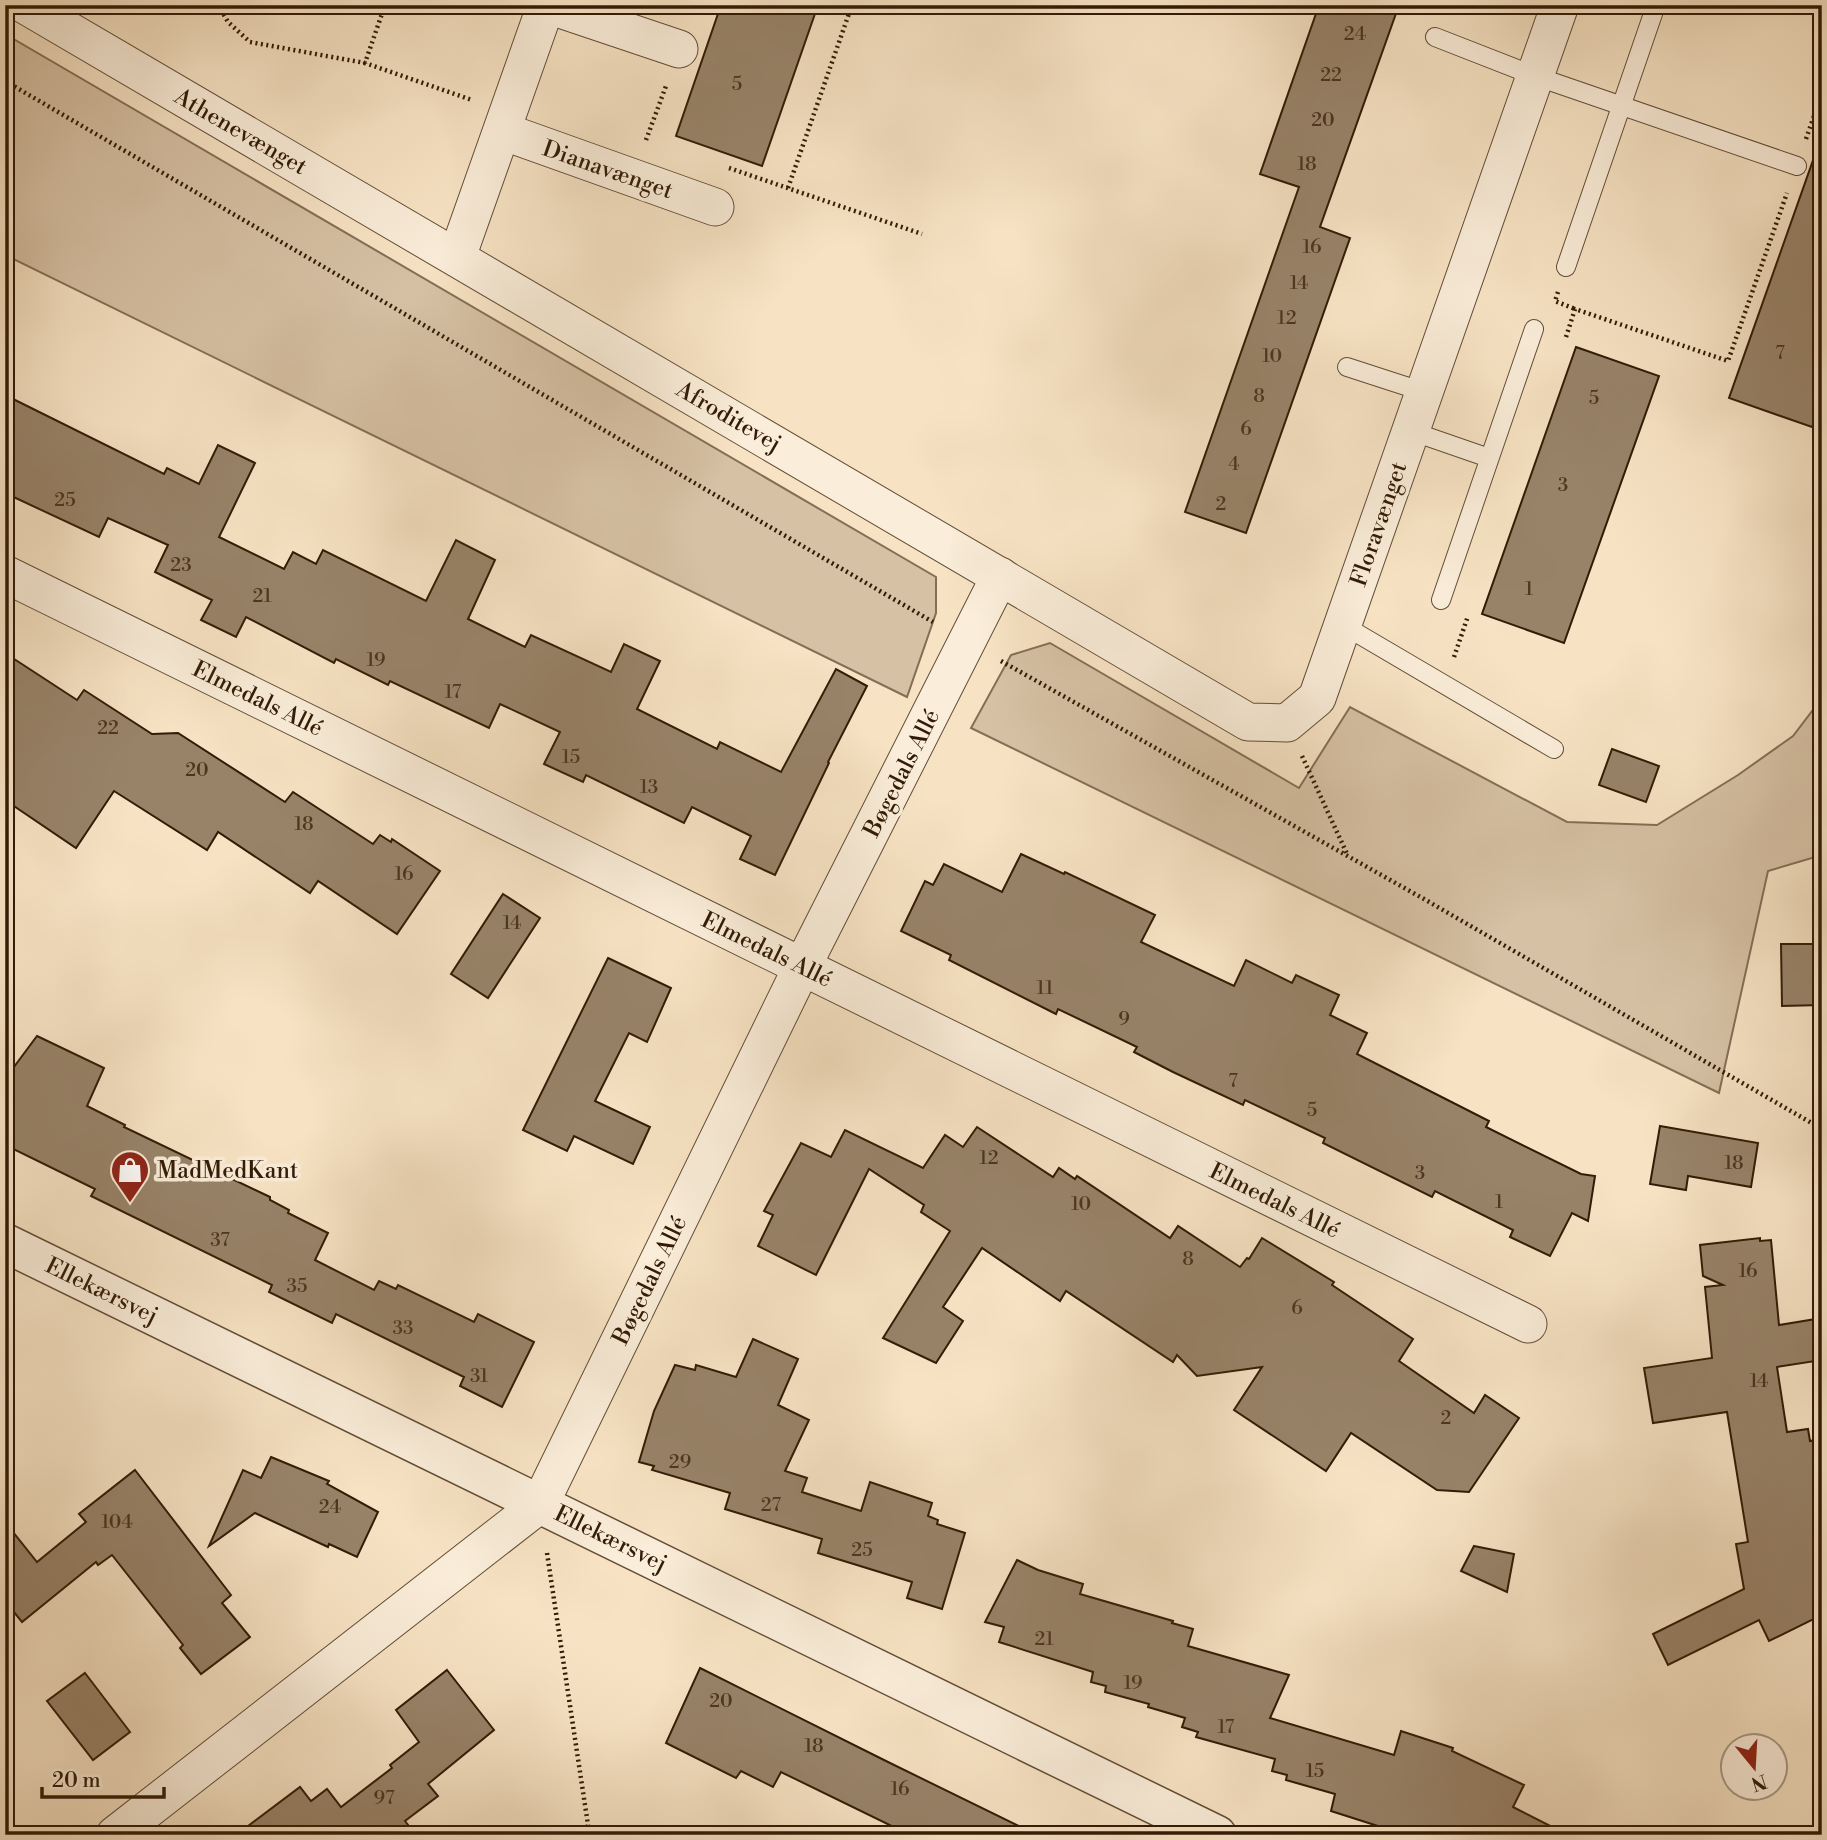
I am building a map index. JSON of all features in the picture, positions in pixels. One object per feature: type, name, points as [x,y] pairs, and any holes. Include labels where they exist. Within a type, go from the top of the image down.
[{"type":"street","name":"Athenevænget","points":[[25,5],[457,257]]},
{"type":"street","points":[[457,257],[547,5],[679,50]]},
{"type":"street","name":"Floravænget","points":[[1287,723],[1317,698],[1560,5]]},
{"type":"street","name":"Dianavænget","points":[[502,131],[715,207]]},
{"type":"street","name":"Afroditevej","points":[[457,257],[1000,576]]},
{"type":"street","name":"Elmedals Allé","points":[[5,574],[1528,1325]]},
{"type":"street","points":[[1000,576],[1248,722],[1287,723]]},
{"type":"street","name":"Bøgedals Allé","points":[[115,1835],[540,1504],[802,967],[1000,576]]},
{"type":"street","name":"Ellekærsvej","points":[[5,1244],[1217,1835]]},
{"type":"lane","points":[[1566,267],[1656,5]]},
{"type":"lane","points":[[1435,37],[1535,76],[1797,166]]},
{"type":"lane","points":[[1441,600],[1534,328]]},
{"type":"lane","points":[[1347,367],[1424,392]]},
{"type":"lane","points":[[1411,431],[1489,458]]},
{"type":"lane","points":[[1343,625],[1554,749]]},
{"type":"path","points":[[218,5],[229,22],[250,42],[365,63],[475,101],[515,93]]},
{"type":"path","points":[[365,63],[385,5]]},
{"type":"path","points":[[788,188],[852,5]]},
{"type":"path","points":[[634,178],[679,50]]},
{"type":"path","points":[[5,81],[967,642],[1348,856],[1822,1129]]},
{"type":"path","points":[[1563,345],[1575,309],[1728,361],[1822,93]]},
{"type":"path","points":[[1444,685],[1470,609]]},
{"type":"path","points":[[1287,723],[1348,856]]},
{"type":"path","points":[[540,1504],[588,1825],[584,1835]]},
{"type":"shaded area","points":[[5,34],[936,577],[936,613],[907,697],[5,255]]},
{"type":"shaded area","points":[[1050,643],[1299,788],[1350,707],[1567,822],[1657,825],[1738,775],[1793,736],[1822,698],[1822,855],[1768,871],[1719,1093],[971,728],[1011,655]]},
{"type":"building","points":[[721,5],[818,5],[762,166],[676,136]]},
{"type":"building","points":[[1319,5],[1399,5],[1320,227],[1350,238],[1246,533],[1185,512],[1299,187],[1260,174]]},
{"type":"building","points":[[1817,149],[1822,150],[1822,401],[1812,427],[1729,398]]},
{"type":"building","points":[[1576,347],[1659,376],[1564,643],[1482,614]]},
{"type":"building","points":[[5,395],[164,474],[167,468],[199,484],[218,445],[255,463],[219,537],[284,569],[293,552],[316,564],[323,550],[426,601],[456,540],[495,560],[468,619],[525,647],[531,635],[611,672],[624,644],[660,661],[637,709],[717,749],[720,742],[781,772],[836,669],[867,686],[775,875],[740,859],[751,836],[692,807],[684,823],[586,775],[583,782],[544,764],[560,732],[500,704],[489,728],[390,681],[388,685],[336,659],[334,663],[246,617],[236,637],[201,620],[212,600],[155,572],[168,545],[108,518],[99,537],[5,493]]},
{"type":"building","points":[[5,653],[77,700],[84,690],[152,734],[178,733],[285,802],[293,792],[373,844],[380,835],[391,842],[392,839],[440,871],[397,934],[318,881],[310,893],[218,832],[207,850],[114,791],[76,848],[5,800]]},
{"type":"building","points":[[1612,749],[1659,766],[1646,802],[1599,785]]},
{"type":"building","points":[[1021,854],[1155,915],[1141,942],[1234,986],[1246,960],[1292,983],[1296,975],[1339,995],[1330,1015],[1367,1033],[1357,1054],[1489,1121],[1486,1127],[1581,1174],[1595,1176],[1588,1221],[1572,1213],[1550,1256],[1510,1237],[1513,1230],[1435,1191],[1432,1197],[1323,1143],[1325,1138],[1245,1100],[1243,1105],[1173,1072],[1134,1052],[1137,1047],[1058,1009],[1056,1014],[949,960],[951,955],[901,931],[925,881],[933,885],[944,864],[1002,892]]},
{"type":"building","points":[[503,894],[540,918],[488,998],[451,974]]},
{"type":"building","points":[[1781,944],[1822,944],[1822,1005],[1782,1006]]},
{"type":"building","points":[[608,958],[671,988],[647,1042],[629,1033],[595,1101],[650,1127],[633,1164],[574,1136],[567,1151],[523,1130]]},
{"type":"building","points":[[37,1036],[104,1068],[87,1106],[125,1125],[124,1127],[270,1197],[270,1200],[289,1210],[288,1213],[328,1233],[315,1260],[374,1290],[379,1281],[396,1289],[398,1285],[474,1322],[478,1314],[534,1342],[502,1407],[460,1386],[464,1377],[336,1314],[332,1323],[269,1292],[272,1285],[91,1196],[95,1189],[5,1145],[5,1079]]},
{"type":"building","points":[[1660,1126],[1758,1143],[1751,1187],[1688,1176],[1686,1190],[1650,1184]]},
{"type":"building","points":[[977,1127],[1053,1177],[1059,1168],[1075,1179],[1077,1176],[1170,1238],[1178,1226],[1240,1267],[1249,1259],[1262,1238],[1334,1282],[1332,1285],[1413,1339],[1399,1361],[1474,1413],[1485,1395],[1519,1418],[1469,1492],[1437,1490],[1351,1433],[1326,1471],[1234,1410],[1262,1367],[1197,1376],[1177,1355],[1173,1362],[1066,1291],[1060,1301],[982,1248],[943,1307],[963,1321],[936,1363],[883,1338],[950,1231],[921,1212],[924,1205],[869,1169],[816,1275],[758,1246],[773,1215],[764,1211],[801,1143],[831,1157],[845,1130],[923,1168],[945,1135],[963,1147]]},
{"type":"building","points":[[1760,1238],[1760,1241],[1771,1240],[1779,1325],[1822,1318],[1822,1360],[1777,1367],[1787,1432],[1808,1429],[1810,1441],[1822,1439],[1822,1615],[1769,1641],[1759,1620],[1668,1665],[1653,1634],[1744,1589],[1736,1544],[1748,1542],[1727,1412],[1653,1423],[1644,1368],[1712,1358],[1705,1287],[1723,1285],[1703,1276],[1700,1245]]},
{"type":"building","points":[[753,1339],[798,1359],[778,1405],[809,1420],[785,1471],[807,1478],[802,1492],[861,1511],[870,1482],[932,1503],[928,1516],[938,1520],[937,1524],[965,1533],[942,1609],[907,1598],[912,1582],[818,1553],[822,1539],[725,1509],[730,1493],[652,1470],[654,1466],[639,1462],[654,1411],[675,1365],[695,1370],[696,1365],[736,1377]]},
{"type":"building","points":[[271,1457],[329,1481],[327,1484],[378,1512],[357,1557],[329,1544],[328,1547],[255,1513],[209,1546],[243,1470],[261,1478]]},
{"type":"building","points":[[135,1470],[231,1595],[222,1603],[250,1637],[201,1674],[180,1648],[183,1645],[112,1555],[98,1565],[96,1562],[22,1622],[5,1601],[5,1522],[37,1562],[86,1522],[79,1514]]},
{"type":"building","points":[[1474,1546],[1514,1554],[1507,1592],[1461,1571]]},
{"type":"building","points":[[1017,1560],[1038,1570],[1083,1584],[1080,1594],[1193,1629],[1188,1646],[1289,1675],[1270,1718],[1394,1755],[1401,1731],[1453,1748],[1452,1751],[1524,1785],[1513,1807],[1568,1835],[1406,1835],[1331,1811],[1335,1794],[1286,1780],[1287,1775],[1272,1771],[1275,1759],[1196,1737],[1198,1732],[1182,1727],[1185,1718],[1148,1707],[1149,1704],[1105,1692],[1106,1686],[1091,1682],[1093,1672],[999,1642],[1004,1627],[985,1622]]},
{"type":"building","points":[[700,1668],[1037,1835],[910,1835],[781,1772],[773,1787],[741,1771],[736,1778],[666,1743]]},
{"type":"building","points":[[447,1670],[494,1730],[428,1784],[438,1796],[405,1821],[416,1835],[236,1835],[300,1787],[311,1801],[327,1789],[341,1807],[392,1768],[390,1765],[419,1742],[396,1710]]},
{"type":"building","points":[[85,1673],[130,1732],[93,1760],[47,1701]]},
{"type":"place","name":"MadMedKant","points":[[130,1204]]}]
